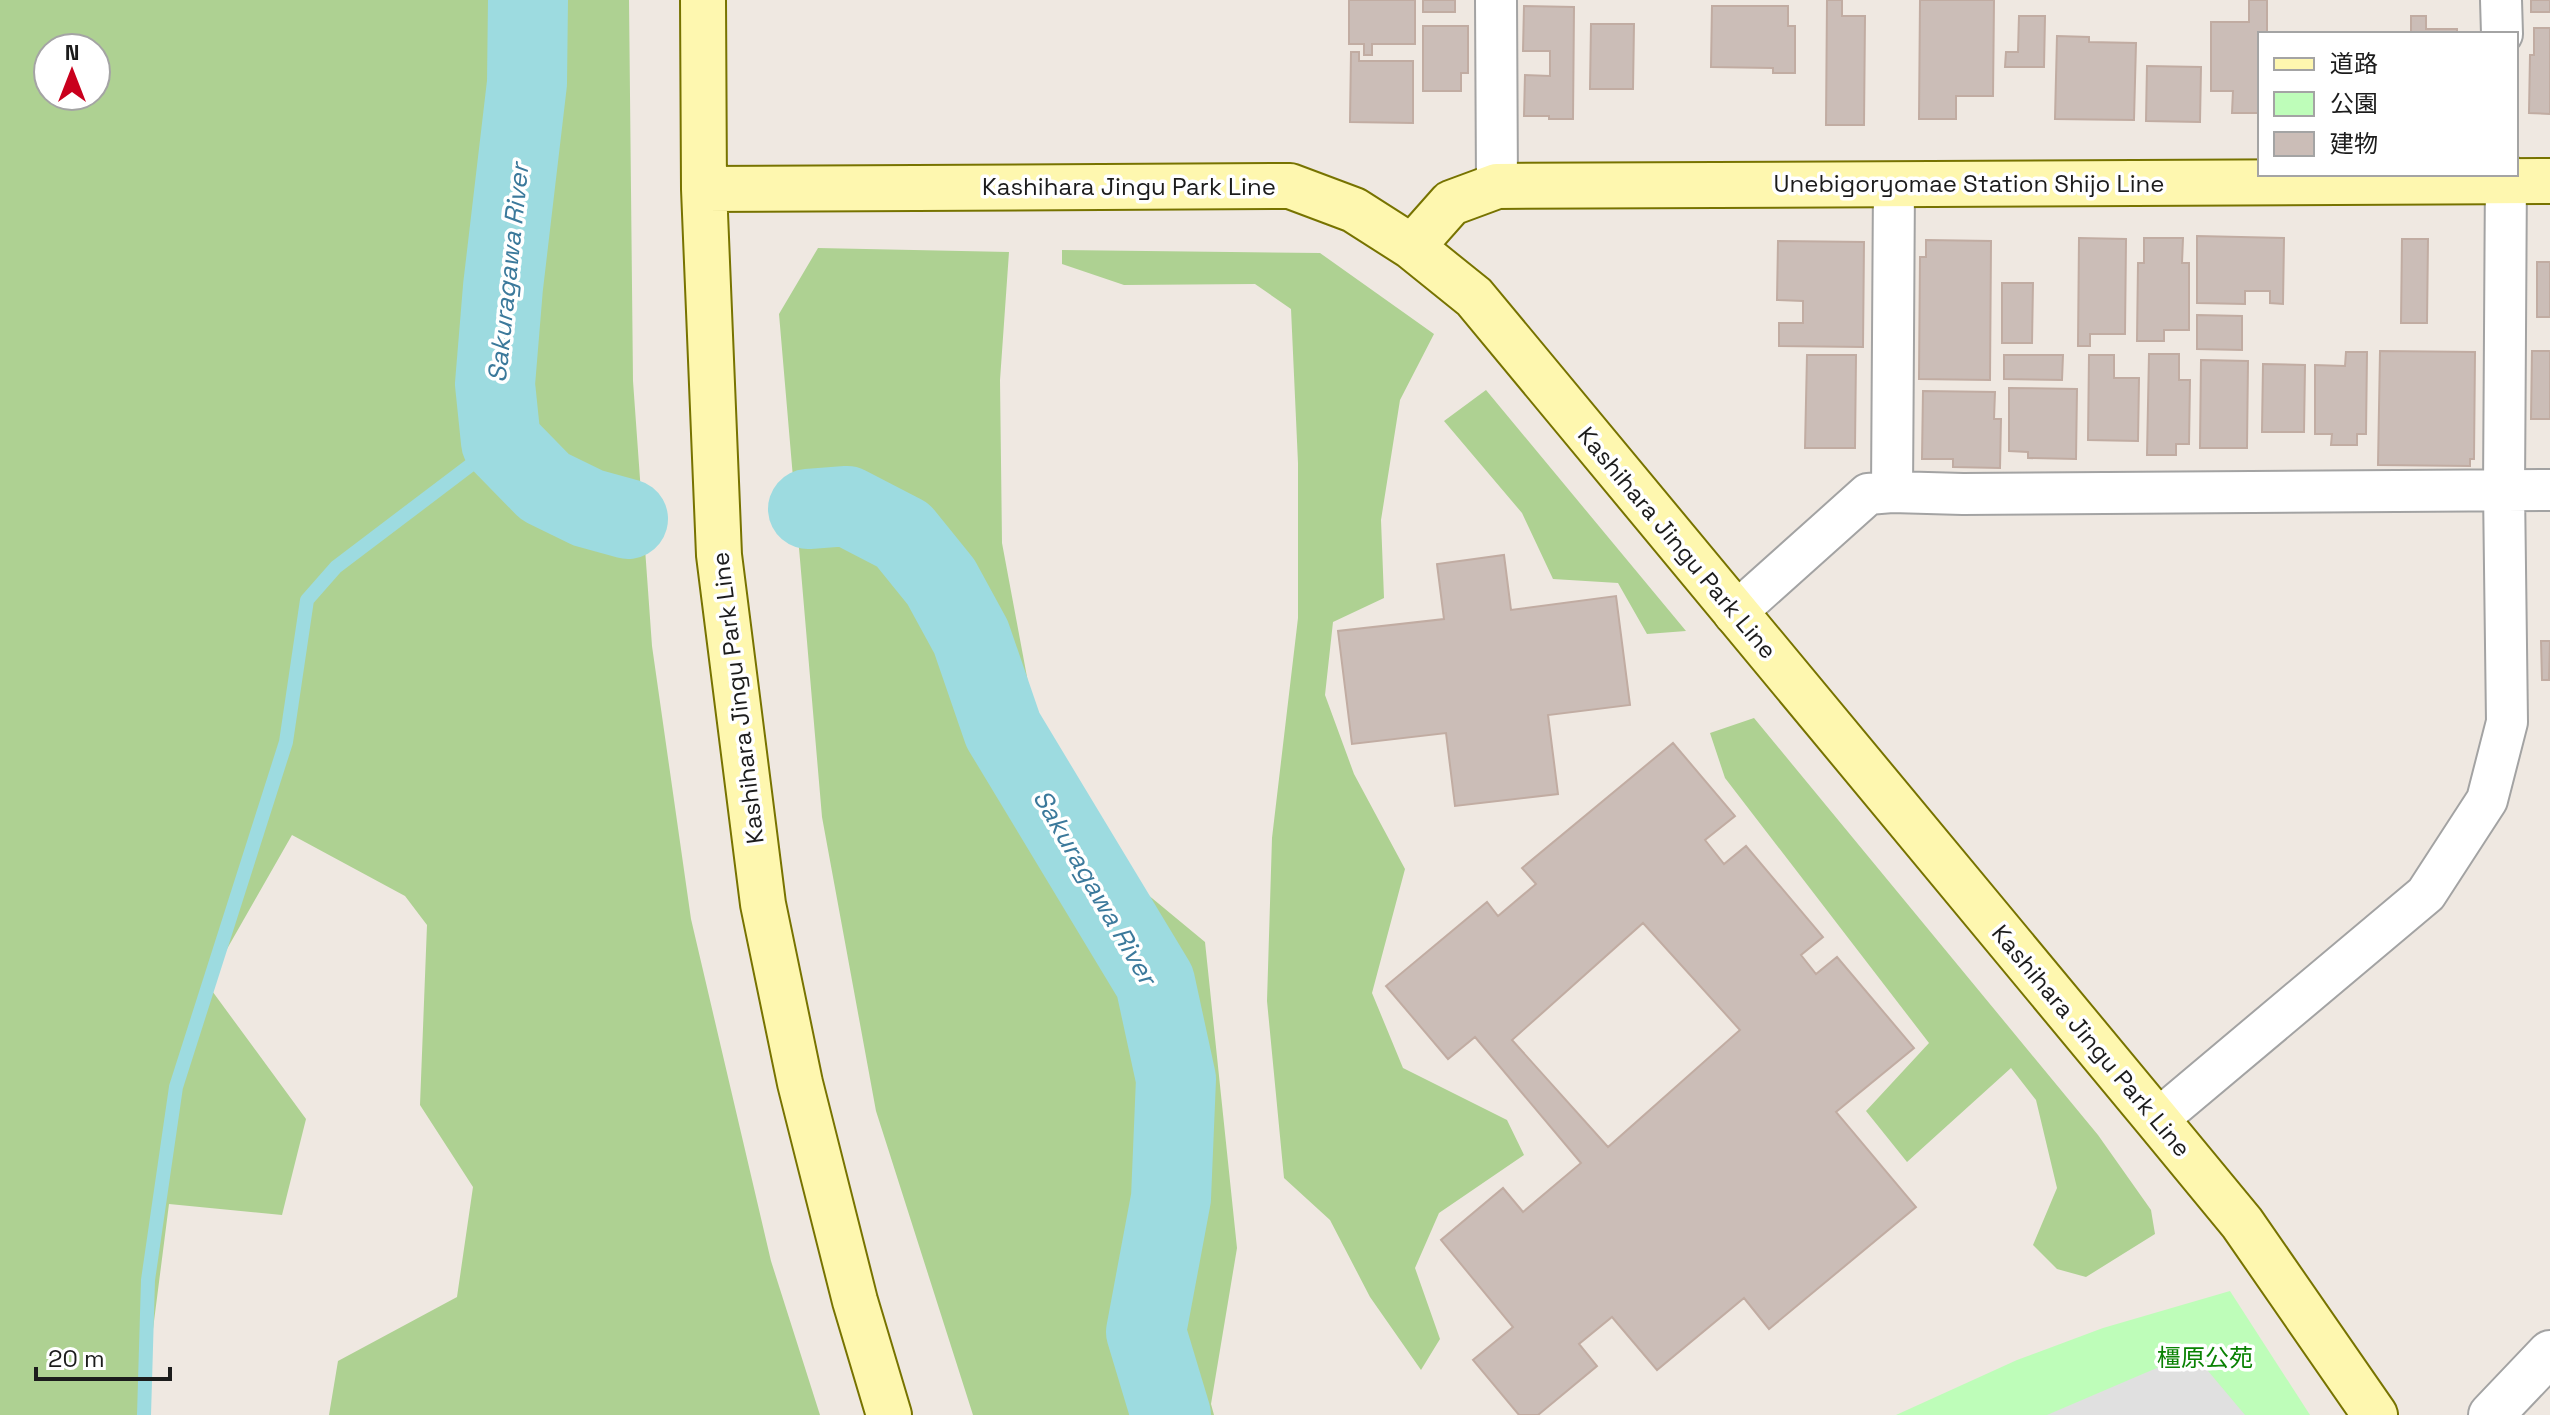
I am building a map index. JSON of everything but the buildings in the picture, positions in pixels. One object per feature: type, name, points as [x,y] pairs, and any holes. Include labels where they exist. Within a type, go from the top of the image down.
[{"type":"main road","points":[[703,0],[704,189]]},
{"type":"main road","name":"Unebigoryomae Station Shijo Line","points":[[1412,247],[1451,203],[1497,186],[2506,178],[2550,181]]},
{"type":"main road","name":"Kashihara Jingu Park Line","points":[[889,1415],[855,1301],[808,1112],[763,904],[719,555],[704,189],[1290,186],[1354,210],[1412,247],[1474,297],[2242,1223],[2375,1415]]},
{"type":"street","points":[[1496,0],[1497,186]]},
{"type":"street","points":[[2501,0],[2502,32]]},
{"type":"street","points":[[2157,1120],[2426,894],[2487,800],[2507,722],[2504,490],[2506,178]]},
{"type":"street","points":[[1892,492],[1894,184]]},
{"type":"street","points":[[1734,614],[1868,494],[2550,490]]},
{"type":"street","points":[[2491,1415],[2550,1353]]},
{"type":"green space","points":[[0,0],[629,0],[633,381],[652,646],[691,919],[771,1261],[820,1415],[329,1415],[338,1361],[457,1297],[473,1187],[420,1105],[427,925],[405,896],[292,835],[207,984],[306,1119],[282,1215],[169,1204],[142,1415],[0,1415]]},
{"type":"green space","points":[[818,248],[1009,252],[1000,380],[1002,543],[1033,709],[1118,870],[1205,942],[1237,1248],[1211,1404],[1214,1415],[973,1415],[876,1111],[822,817],[779,314]]},
{"type":"green space","points":[[1062,250],[1320,253],[1434,334],[1400,400],[1381,520],[1384,598],[1333,622],[1325,695],[1354,774],[1405,869],[1372,993],[1403,1068],[1507,1120],[1524,1155],[1439,1213],[1415,1268],[1440,1339],[1421,1370],[1370,1297],[1330,1220],[1284,1178],[1267,1001],[1272,838],[1298,618],[1298,463],[1291,309],[1255,284],[1124,285],[1062,264]]},
{"type":"green space","points":[[1486,390],[1686,631],[1647,634],[1618,583],[1553,579],[1522,513],[1444,421]]},
{"type":"green space","points":[[1754,718],[2098,1135],[2151,1210],[2155,1234],[2086,1277],[2057,1269],[2033,1245],[2057,1188],[2036,1100],[2011,1068],[1907,1162],[1866,1111],[1929,1043],[1725,778],[1710,733]]},
{"type":"green space","name":"橿原公苑","points":[[2230,1291],[2310,1415],[1896,1415],[2017,1360],[2103,1328]]},
{"type":"shaded area","points":[[2193,1353],[2245,1415],[2047,1415],[2145,1373]]},
{"type":"waterway","name":"Sakuragawa River","points":[[528,0],[527,83],[495,384],[501,442],[545,487],[588,508],[628,519]]},
{"type":"waterway","points":[[144,1415],[148,1280],[176,1087],[286,742],[307,600],[336,567],[501,442]]},
{"type":"waterway","name":"Sakuragawa River","points":[[808,509],[847,506],[903,535],[941,582],[971,637],[1003,730],[1155,982],[1176,1079],[1171,1198],[1146,1332],[1171,1415]]}]
